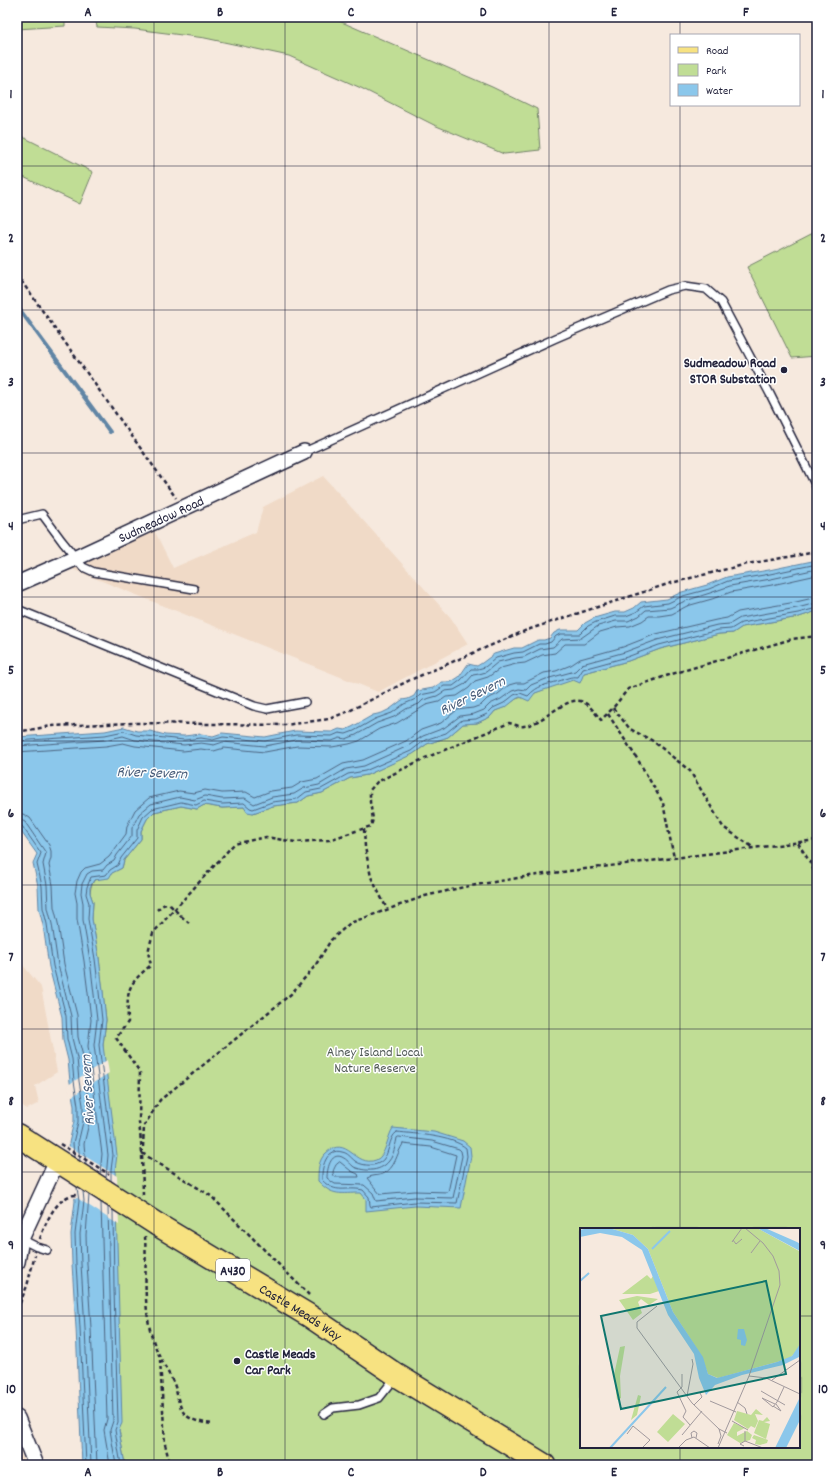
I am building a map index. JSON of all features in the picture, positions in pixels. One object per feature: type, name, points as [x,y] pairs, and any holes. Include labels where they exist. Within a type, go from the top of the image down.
[{"type":"main road","name":"A430","points":[[17,1135],[58,1162]]},
{"type":"main road","name":"Castle Meads Way","points":[[58,1162],[151,1229],[308,1315],[398,1376],[544,1465]]},
{"type":"street","name":"Sudmeadow Road","points":[[17,584],[304,452]]},
{"type":"street","points":[[17,1262],[21,1239],[58,1162]]},
{"type":"street","points":[[17,1418],[36,1465]]},
{"type":"lane","points":[[304,452],[556,338],[668,290],[685,286],[706,289],[721,302],[770,394],[817,488]]},
{"type":"lane","points":[[17,520],[42,514],[83,567],[94,572],[194,589]]},
{"type":"lane","points":[[17,609],[254,706],[267,709],[305,702]]},
{"type":"lane","points":[[21,1239],[47,1250]]},
{"type":"lane","points":[[324,1414],[333,1408],[359,1405],[379,1398],[398,1376]]},
{"type":"path","points":[[17,275],[182,508]]},
{"type":"path","points":[[17,732],[52,726],[135,723],[285,725],[329,719],[349,711],[410,680],[527,630],[671,583],[747,564],[817,552]]},
{"type":"path","points":[[143,1196],[142,1153],[139,1122],[140,1072],[116,1038],[128,1022],[127,1000],[130,987],[151,965],[148,952],[154,933],[234,844],[266,838],[295,842],[329,840],[364,829],[371,826],[373,819],[370,802],[370,790],[377,782],[423,759],[509,723],[524,727],[540,721],[574,700],[583,701],[593,709],[601,720],[608,714],[628,689],[672,674],[792,639],[817,636]]},
{"type":"path","points":[[613,708],[630,729],[653,741],[690,771],[723,827],[754,848]]},
{"type":"path","points":[[608,714],[638,760],[663,803],[674,858]]},
{"type":"path","points":[[364,829],[365,847],[371,877],[387,909]]},
{"type":"path","points":[[142,1153],[144,1126],[160,1100],[291,994],[315,966],[331,940],[350,923],[424,896],[464,887],[530,876],[817,840]]},
{"type":"path","points":[[798,843],[811,864],[817,878]]},
{"type":"path","points":[[157,910],[163,904],[170,905],[189,923]]},
{"type":"path","points":[[142,1153],[211,1196],[311,1296]]},
{"type":"path","points":[[56,1208],[68,1195],[76,1194],[82,1196]]},
{"type":"path","points":[[151,1229],[147,1315],[153,1339],[160,1357],[175,1386],[180,1407],[185,1414],[194,1420],[212,1424]]},
{"type":"path","points":[[17,1310],[27,1286]]},
{"type":"path","points":[[160,1357],[165,1444],[170,1465]]},
{"type":"shaded area","points":[[323,476],[451,618],[468,644],[378,692],[67,567],[152,526],[173,568],[256,532],[263,507]]},
{"type":"shaded area","points":[[17,958],[41,987],[57,1072],[35,1086],[39,1103],[27,1109],[17,1102]]},
{"type":"shaded area","points":[[17,1444],[25,1465],[17,1465]]},
{"type":"green space","points":[[17,17],[65,17],[65,26],[17,29]]},
{"type":"green space","points":[[95,17],[330,17],[492,87],[537,109],[540,150],[504,154],[434,125],[361,88],[289,56],[205,38],[135,29],[97,27]]},
{"type":"green space","points":[[17,134],[93,172],[80,204],[17,174]]},
{"type":"green space","points":[[817,231],[817,356],[792,358],[747,267]]},
{"type":"green space","name":"Alney Island Local Nature Reserve","points":[[817,611],[817,1465],[125,1465],[119,1430],[103,1045],[106,1020],[99,958],[92,919],[93,902],[90,893],[94,880],[122,868],[124,860],[141,839],[141,831],[147,819],[154,812],[181,806],[197,809],[204,805],[222,808],[244,807],[253,813],[273,806],[298,803],[308,796],[322,793],[350,778],[367,775],[416,752],[427,744],[448,737],[463,724],[477,723],[490,717],[495,711],[505,707],[516,699],[584,673],[628,661],[660,649],[719,634],[733,633],[742,627],[799,617]]},
{"type":"water","name":"River Severn","points":[[817,560],[817,611],[799,617],[742,627],[733,633],[719,634],[660,649],[628,661],[584,673],[580,683],[573,680],[535,693],[529,701],[520,697],[506,707],[495,711],[490,717],[477,723],[463,724],[448,737],[427,744],[413,754],[367,775],[350,778],[322,793],[308,796],[298,803],[273,806],[253,813],[247,812],[244,807],[222,808],[204,805],[197,809],[181,806],[154,812],[147,819],[141,831],[141,839],[124,860],[122,868],[112,873],[109,878],[94,880],[90,887],[93,902],[92,919],[103,991],[106,1020],[103,1045],[117,1155],[115,1170],[122,1423],[119,1430],[125,1465],[82,1465],[71,1234],[75,1201],[69,1143],[74,1121],[74,1106],[68,1060],[63,1040],[62,1017],[49,967],[43,925],[39,909],[38,886],[33,863],[37,854],[17,826],[17,737],[105,731],[124,727],[137,731],[150,731],[165,735],[184,736],[201,734],[213,736],[222,733],[265,737],[295,731],[332,732],[339,729],[345,730],[373,715],[390,709],[402,700],[414,696],[417,691],[433,688],[442,682],[451,682],[459,677],[468,664],[477,666],[494,654],[514,648],[522,648],[538,640],[550,638],[554,633],[560,630],[578,630],[585,623],[594,618],[615,612],[625,612],[634,608],[641,602],[667,599],[682,592],[707,585],[727,577]]},
{"type":"water","points":[[393,1128],[434,1132],[463,1141],[470,1147],[471,1156],[461,1208],[415,1206],[366,1211],[366,1199],[361,1193],[333,1192],[328,1190],[318,1181],[318,1170],[321,1159],[333,1148],[340,1147],[346,1149],[362,1160],[376,1160],[382,1155]]},
{"type":"pier","points":[[107,1060],[109,1073],[71,1097],[68,1085]]},
{"type":"pier","points":[[67,1145],[117,1176],[119,1225],[77,1198],[72,1198]]},
{"type":"waterway","points":[[17,306],[110,432]]},
{"type":"place","name":"Sudmeadow Road STOR Substation","points":[[784,370]]},
{"type":"place","name":"Castle Meads Car Park","points":[[237,1361]]}]
